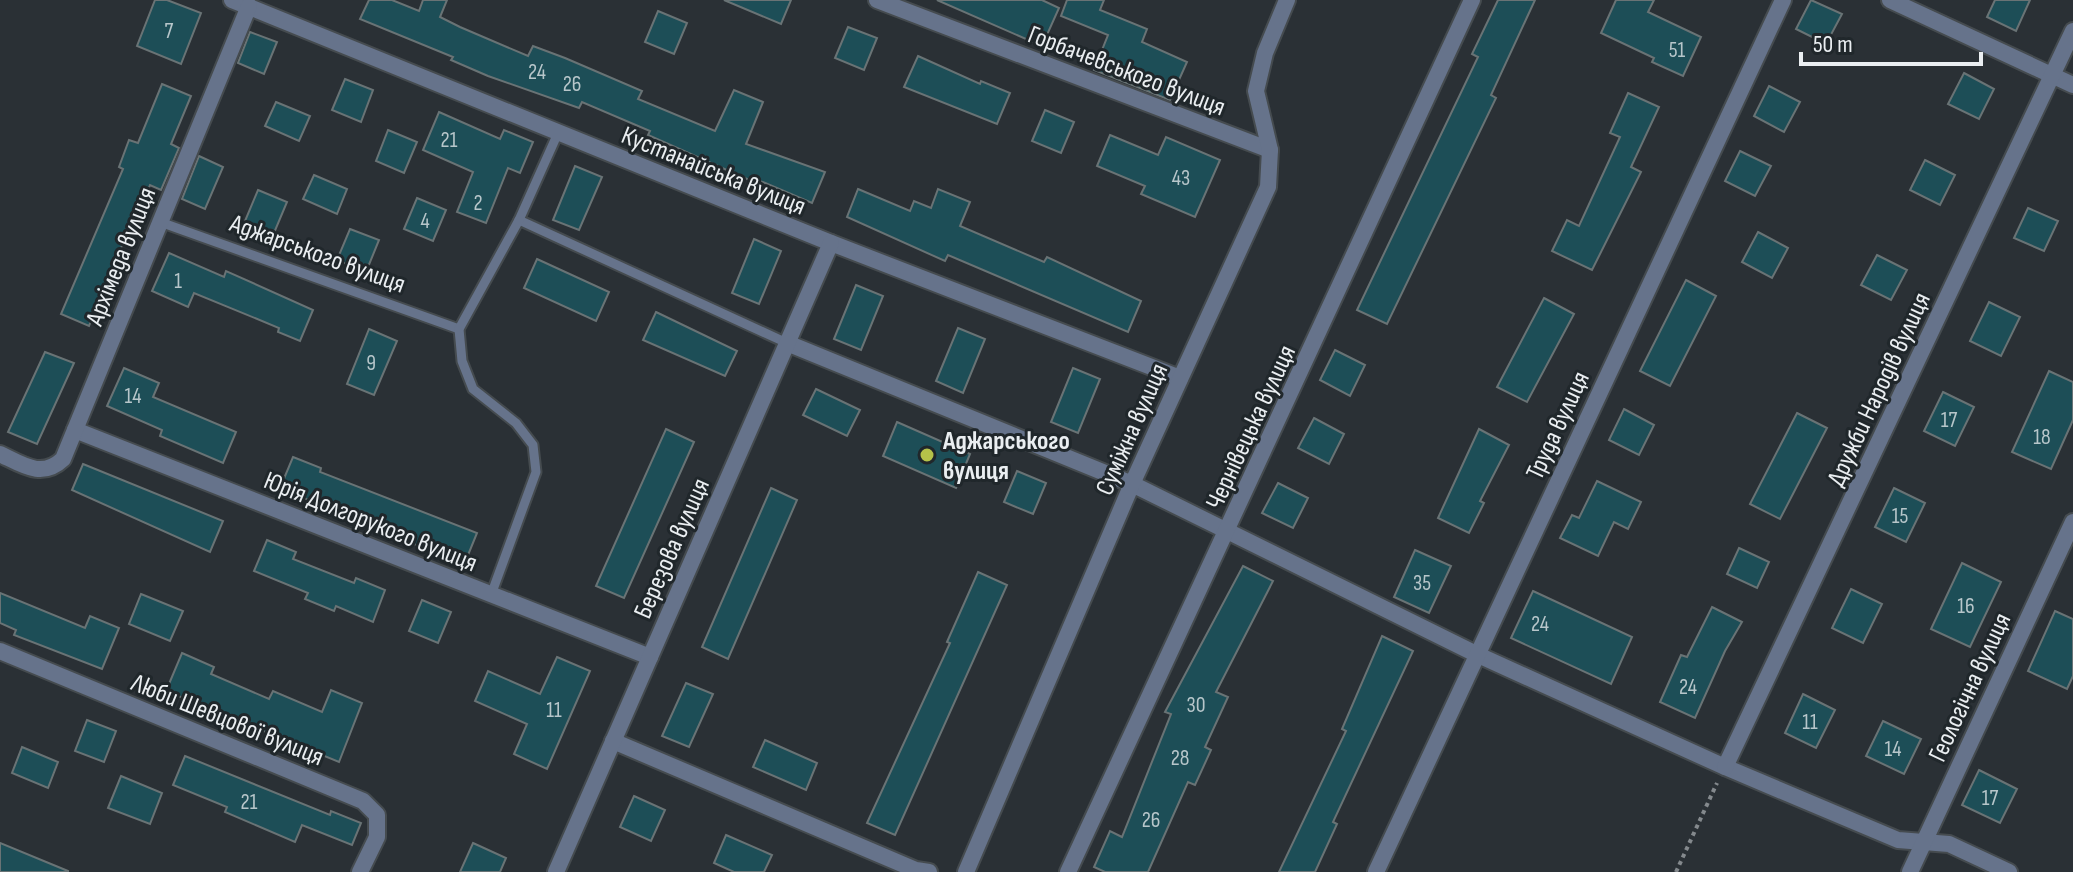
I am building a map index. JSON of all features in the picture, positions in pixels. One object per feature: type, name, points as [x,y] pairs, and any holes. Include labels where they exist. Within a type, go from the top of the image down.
[{"type":"street","name":"Кустанайська вулиця","points":[[232,0],[831,243],[1180,378]]},
{"type":"street","name":"Горбачевського вулиця","points":[[877,0],[1270,150]]},
{"type":"street","name":"Суміжна вулиця","points":[[966,872],[1132,484],[1268,187],[1270,150],[1256,91],[1265,53],[1287,0]]},
{"type":"street","name":"Чернівецька вулиця","points":[[1068,872],[1230,529],[1472,0]]},
{"type":"street","name":"Труда вулиця","points":[[1376,872],[1783,0]]},
{"type":"street","points":[[1890,0],[2073,85]]},
{"type":"street","name":"Архімеда вулиця","points":[[0,454],[37,471],[52,470],[63,459],[249,6]]},
{"type":"street","name":"Дружби Народів вулиця","points":[[1725,767],[2073,31]]},
{"type":"street","name":"Березова вулиця","points":[[556,872],[831,243]]},
{"type":"street","points":[[787,343],[1132,484],[1230,529],[1476,654],[1725,767],[1898,840],[1949,844],[2009,872]]},
{"type":"street","name":"Юрія Долгорукого вулиця","points":[[75,430],[650,657]]},
{"type":"street","name":"Геологічна вулиця","points":[[1910,872],[2073,522]]},
{"type":"street","name":"Люби Шевцової вулиця","points":[[0,651],[363,801],[377,815],[377,837],[360,872]]},
{"type":"street","points":[[613,741],[916,870],[929,872]]},
{"type":"lane","points":[[491,595],[536,472],[533,445],[516,423],[473,389],[462,361],[459,329],[519,220],[558,133]]},
{"type":"lane","points":[[519,220],[787,343]]},
{"type":"lane","name":"Аджарського вулиця","points":[[160,222],[459,329]]},
{"type":"path","points":[[1676,872],[1725,767]]},
{"type":"building","points":[[155,0],[167,0],[201,13],[181,64],[137,46]]},
{"type":"building","points":[[369,0],[392,0],[419,11],[423,0],[447,0],[440,17],[460,27],[528,56],[533,46],[565,58],[642,91],[638,99],[715,131],[734,90],[763,102],[746,144],[825,172],[812,203],[758,180],[756,183],[648,135],[650,131],[582,102],[579,108],[488,76],[451,60],[453,57],[360,19]]},
{"type":"building","points":[[724,0],[791,0],[781,24]]},
{"type":"building","points":[[937,0],[1042,0],[1059,8],[1042,46]]},
{"type":"building","points":[[1067,0],[1104,0],[1100,10],[1147,29],[1142,42],[1187,62],[1170,100],[1094,70],[1108,35],[1061,16]]},
{"type":"building","points":[[1498,0],[1535,0],[1491,95],[1496,98],[1387,324],[1357,310],[1478,57],[1472,54]]},
{"type":"building","points":[[1616,0],[1654,0],[1648,12],[1701,37],[1683,76],[1652,62],[1654,58],[1601,33]]},
{"type":"building","points":[[1811,0],[1842,14],[1826,44],[1796,29]]},
{"type":"building","points":[[1995,0],[2030,0],[2016,31],[1987,17]]},
{"type":"building","points":[[658,11],[687,23],[674,54],[645,42]]},
{"type":"building","points":[[848,27],[877,38],[864,70],[835,58]]},
{"type":"building","points":[[250,32],[277,42],[264,74],[238,63]]},
{"type":"building","points":[[918,56],[980,84],[981,81],[1010,93],[997,124],[904,87]]},
{"type":"building","points":[[1964,73],[1994,89],[1979,119],[1948,104]]},
{"type":"building","points":[[345,79],[373,90],[361,122],[332,110]]},
{"type":"building","points":[[162,84],[191,96],[171,144],[179,148],[161,190],[150,185],[89,326],[61,314],[123,169],[119,167],[129,140],[138,143]]},
{"type":"building","points":[[1769,86],[1800,102],[1784,132],[1754,116]]},
{"type":"building","points":[[1628,93],[1659,107],[1631,167],[1641,172],[1592,270],[1552,251],[1567,220],[1579,226],[1620,137],[1610,133]]},
{"type":"building","points":[[276,102],[310,116],[299,141],[265,126]]},
{"type":"building","points":[[1045,110],[1074,122],[1061,153],[1032,141]]},
{"type":"building","points":[[439,112],[500,139],[504,130],[533,142],[520,173],[508,168],[486,223],[457,212],[473,172],[423,150]]},
{"type":"building","points":[[388,130],[417,142],[404,173],[376,161]]},
{"type":"building","points":[[1110,135],[1158,155],[1166,137],[1220,160],[1195,217],[1141,194],[1145,186],[1097,166]]},
{"type":"building","points":[[1740,151],[1771,166],[1755,196],[1725,181]]},
{"type":"building","points":[[199,156],[223,167],[205,209],[182,199]]},
{"type":"building","points":[[1925,160],[1955,175],[1940,205],[1910,190]]},
{"type":"building","points":[[575,166],[602,177],[579,230],[553,220]]},
{"type":"building","points":[[314,175],[347,189],[337,214],[303,199]]},
{"type":"building","points":[[858,189],[910,211],[914,201],[931,208],[938,189],[970,202],[960,226],[1044,262],[1047,257],[1141,301],[1128,332],[948,255],[945,261],[847,217]]},
{"type":"building","points":[[258,190],[287,202],[274,233],[245,221]]},
{"type":"building","points":[[417,198],[446,210],[433,241],[404,229]]},
{"type":"building","points":[[2028,208],[2058,221],[2044,251],[2014,238]]},
{"type":"building","points":[[350,229],[379,240],[366,272],[337,260]]},
{"type":"building","points":[[1758,232],[1788,248],[1772,278],[1742,262]]},
{"type":"building","points":[[754,239],[781,251],[759,304],[732,293]]},
{"type":"building","points":[[169,253],[224,277],[226,271],[313,310],[300,341],[278,332],[279,328],[194,293],[188,307],[152,291]]},
{"type":"building","points":[[1877,255],[1907,270],[1891,300],[1861,285]]},
{"type":"building","points":[[537,259],[609,292],[596,321],[524,288]]},
{"type":"building","points":[[1686,280],[1716,296],[1670,386],[1640,371]]},
{"type":"building","points":[[856,285],[883,296],[861,350],[834,339]]},
{"type":"building","points":[[1544,298],[1574,314],[1527,402],[1497,387]]},
{"type":"building","points":[[1989,302],[2020,317],[2001,356],[1970,341]]},
{"type":"building","points":[[656,312],[737,351],[725,376],[643,340]]},
{"type":"building","points":[[958,328],[985,339],[963,393],[936,381]]},
{"type":"building","points":[[369,329],[397,341],[374,395],[347,384]]},
{"type":"building","points":[[1335,350],[1365,365],[1350,396],[1320,380]]},
{"type":"building","points":[[45,352],[74,363],[37,444],[8,432]]},
{"type":"building","points":[[124,368],[159,383],[153,397],[236,432],[223,463],[160,436],[162,430],[107,406]]},
{"type":"building","points":[[1073,368],[1100,379],[1078,433],[1051,422]]},
{"type":"building","points":[[2049,371],[2073,382],[2073,420],[2051,469],[2012,452]]},
{"type":"building","points":[[816,389],[860,410],[847,436],[803,415]]},
{"type":"building","points":[[1943,392],[1974,407],[1955,446],[1924,431]]},
{"type":"building","points":[[1624,409],[1654,425],[1639,455],[1609,440]]},
{"type":"building","points":[[1797,413],[1827,428],[1780,519],[1750,504]]},
{"type":"building","points":[[1314,418],[1344,434],[1329,464],[1298,448]]},
{"type":"building","name":"Аджарського вулиця","points":[[897,422],[970,454],[956,488],[883,456]]},
{"type":"building","points":[[666,429],[694,442],[624,598],[596,586]]},
{"type":"building","points":[[1479,429],[1509,445],[1480,501],[1484,503],[1469,533],[1438,518]]},
{"type":"building","points":[[293,457],[321,468],[320,472],[477,533],[464,565],[280,488]]},
{"type":"building","points":[[83,464],[223,521],[210,552],[72,490]]},
{"type":"building","points":[[1017,471],[1046,483],[1033,514],[1004,502]]},
{"type":"building","points":[[1597,481],[1641,502],[1628,529],[1614,522],[1598,556],[1560,538],[1572,515],[1579,518]]},
{"type":"building","points":[[1278,483],[1308,498],[1293,528],[1262,513]]},
{"type":"building","points":[[771,488],[797,500],[728,659],[702,647]]},
{"type":"building","points":[[1894,488],[1925,503],[1906,542],[1875,527]]},
{"type":"building","points":[[267,540],[296,552],[293,559],[354,583],[356,578],[385,590],[373,622],[336,606],[334,611],[305,599],[308,593],[254,571]]},
{"type":"building","points":[[1739,548],[1769,562],[1757,588],[1727,574]]},
{"type":"building","points":[[1415,550],[1451,566],[1429,613],[1394,597]]},
{"type":"building","points":[[1962,563],[2001,582],[1970,647],[1931,629]]},
{"type":"building","points":[[1243,566],[1273,581],[1216,692],[1228,697],[1205,747],[1211,750],[1195,785],[1188,782],[1148,872],[1105,872],[1094,867],[1110,831],[1122,837],[1171,714],[1165,712]]},
{"type":"building","points":[[978,572],[1007,585],[895,835],[867,823],[950,643],[947,642]]},
{"type":"building","points":[[1851,589],[1882,604],[1863,643],[1832,628]]},
{"type":"building","points":[[1533,591],[1632,637],[1611,684],[1511,638]]},
{"type":"building","points":[[0,593],[85,628],[90,616],[119,628],[102,669],[14,635],[16,630],[0,623]]},
{"type":"building","points":[[141,594],[183,611],[170,641],[129,624]]},
{"type":"building","points":[[422,600],[451,612],[438,643],[409,631]]},
{"type":"building","points":[[1712,607],[1742,622],[1725,651],[1695,718],[1660,702],[1681,655],[1687,657]]},
{"type":"building","points":[[2055,611],[2073,619],[2073,676],[2067,689],[2028,671]]},
{"type":"building","points":[[1382,636],[1413,651],[1333,822],[1337,824],[1315,872],[1279,872],[1346,731],[1342,729]]},
{"type":"building","points":[[182,653],[214,667],[211,674],[269,699],[273,691],[322,712],[331,690],[362,703],[339,762],[166,691]]},
{"type":"building","points":[[557,657],[590,671],[547,769],[514,754],[527,724],[475,701],[488,671],[540,694]]},
{"type":"building","points":[[686,683],[713,694],[689,747],[662,736]]},
{"type":"building","points":[[1803,694],[1835,710],[1816,748],[1785,733]]},
{"type":"building","points":[[87,720],[116,731],[104,762],[75,751]]},
{"type":"building","points":[[1883,721],[1921,739],[1904,774],[1866,756]]},
{"type":"building","points":[[765,740],[817,763],[806,790],[753,767]]},
{"type":"building","points":[[22,747],[58,762],[48,788],[12,773]]},
{"type":"building","points":[[185,756],[330,815],[331,811],[361,823],[352,845],[302,825],[295,842],[225,812],[227,807],[173,785]]},
{"type":"building","points":[[1979,770],[2017,789],[2000,823],[1962,805]]},
{"type":"building","points":[[121,776],[162,793],[150,824],[108,808]]},
{"type":"building","points":[[634,796],[665,810],[651,841],[620,827]]},
{"type":"building","points":[[726,835],[772,855],[764,872],[734,872],[714,863]]},
{"type":"building","points":[[0,843],[68,871],[68,872],[0,872]]},
{"type":"building","points":[[473,843],[506,858],[500,872],[460,872]]},
{"type":"place","name":"Аджарського вулиця","points":[[927,455]]}]
